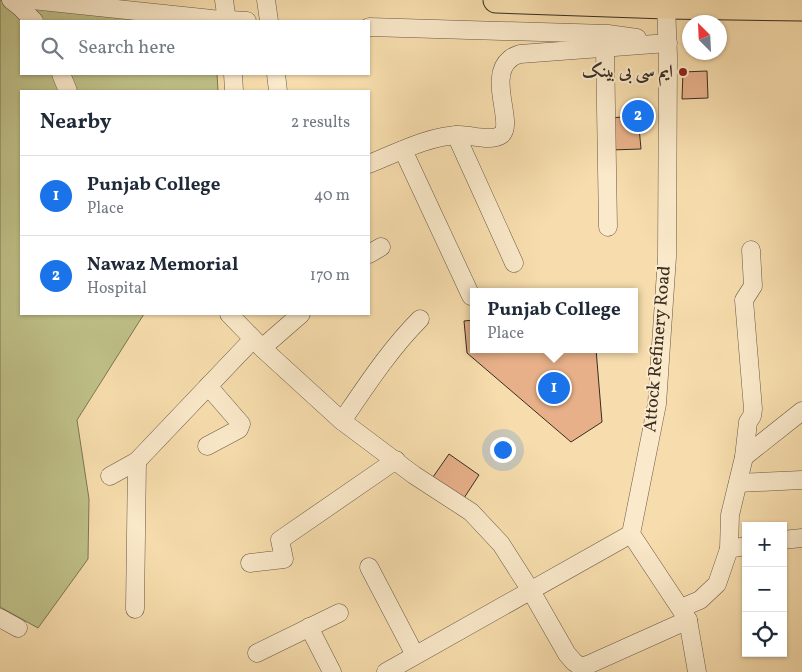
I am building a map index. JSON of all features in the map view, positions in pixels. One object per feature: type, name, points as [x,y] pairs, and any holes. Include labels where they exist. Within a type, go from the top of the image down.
[{"type":"highway","points":[[496,0],[666,6],[802,8]]},
{"type":"street","points":[[11,0],[33,20]]},
{"type":"street","points":[[32,0],[227,20],[224,0]]},
{"type":"street","points":[[266,0],[269,20]]},
{"type":"street","name":"Attock Refinery Road","points":[[631,534],[657,404],[667,257],[668,43],[666,6]]},
{"type":"street","points":[[370,26],[608,34],[668,43]]},
{"type":"street","points":[[370,164],[437,137],[456,135],[492,138],[502,134],[506,127],[499,82],[504,67],[510,59],[520,54],[668,43]]},
{"type":"street","points":[[605,48],[608,227]]},
{"type":"street","points":[[61,75],[67,90]]},
{"type":"street","points":[[233,75],[234,90]]},
{"type":"street","points":[[276,75],[278,90]]},
{"type":"street","points":[[456,135],[514,263]]},
{"type":"street","points":[[403,150],[470,294]]},
{"type":"street","points":[[230,315],[342,421],[414,475],[471,512],[501,544],[531,590],[567,654],[581,667],[684,614],[717,584],[737,548],[730,515],[744,457],[748,422],[752,416],[753,409],[744,300],[753,286],[750,250]]},
{"type":"street","points":[[110,476],[137,461],[208,386],[258,343],[300,315]]},
{"type":"street","points":[[342,421],[365,386],[420,319]]},
{"type":"street","points":[[207,446],[239,429],[241,424],[208,386]]},
{"type":"street","points":[[744,457],[802,411]]},
{"type":"street","points":[[250,563],[284,559],[280,540],[396,460]]},
{"type":"street","points":[[135,609],[137,461]]},
{"type":"street","points":[[738,483],[802,480]]},
{"type":"street","points":[[386,672],[631,534],[684,614],[697,672]]},
{"type":"street","points":[[787,540],[802,538]]},
{"type":"street","points":[[369,567],[415,655]]},
{"type":"street","points":[[257,652],[339,613]]},
{"type":"street","points":[[0,618],[18,628]]},
{"type":"street","points":[[308,627],[332,672]]},
{"type":"green space","points":[[0,0],[20,0],[204,20],[20,20],[20,75],[217,75],[218,90],[20,90],[20,315],[143,315],[77,420],[89,499],[88,559],[38,628],[0,607]]},
{"type":"building","points":[[707,71],[708,98],[682,99],[683,72]]},
{"type":"building","points":[[638,116],[641,149],[610,150],[608,118]]},
{"type":"building","points":[[470,320],[470,353],[596,353],[602,422],[571,442],[467,353],[464,321]]},
{"type":"building","points":[[449,454],[479,475],[464,498],[433,477]]},
{"type":"place","name":"ایم سی بی بینک","points":[[683,72]]},
{"type":"place","name":"Nawaz Memorial","points":[[638,116]]},
{"type":"place","name":"Punjab College","points":[[554,388]]}]
